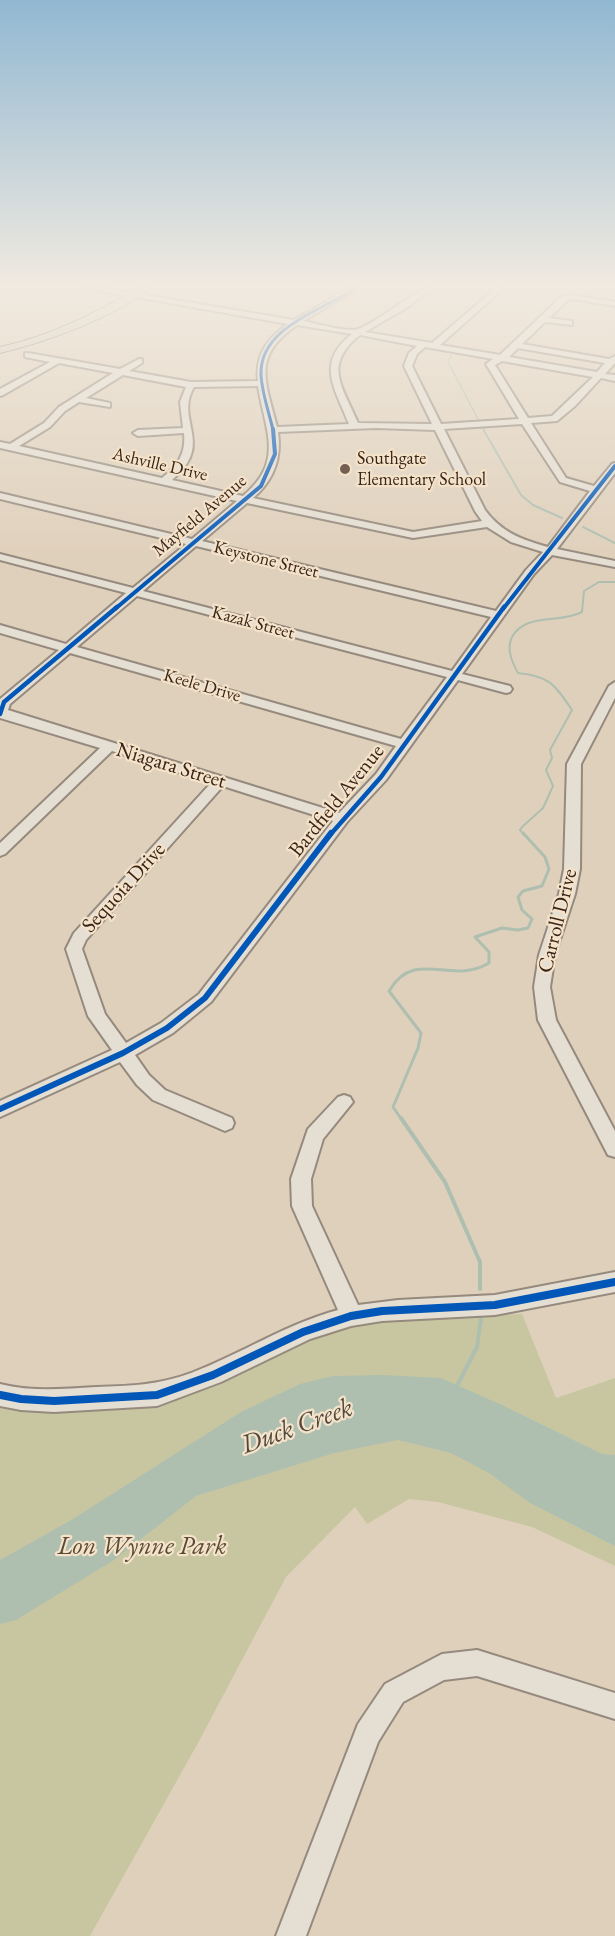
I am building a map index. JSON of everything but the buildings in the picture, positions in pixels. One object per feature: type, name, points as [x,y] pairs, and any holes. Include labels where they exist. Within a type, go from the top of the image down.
[{"type":"street","points":[[0,393],[26,378]]},
{"type":"street","points":[[12,447],[47,425],[62,409],[111,378]]},
{"type":"street","points":[[149,378],[191,386],[263,383]]},
{"type":"street","name":"Mayfield Avenue","points":[[0,713],[4,702],[66,648],[261,486],[269,472],[275,452],[262,378]]},
{"type":"street","points":[[336,378],[355,426]]},
{"type":"street","points":[[414,378],[480,511],[503,535],[551,550],[615,564]]},
{"type":"street","points":[[498,378],[563,480],[596,490]]},
{"type":"street","points":[[273,430],[525,423],[559,416],[595,378]]},
{"type":"street","points":[[163,482],[178,470],[190,448],[185,398],[191,386]]},
{"type":"street","points":[[77,399],[107,405]]},
{"type":"street","points":[[138,433],[188,430]]},
{"type":"street","name":"Ashville Drive","points":[[0,445],[243,500],[413,535],[490,523]]},
{"type":"street","name":"Bardfield Avenue","points":[[0,1109],[123,1053],[167,1028],[205,998],[342,819],[381,777],[530,572],[551,550],[615,466]]},
{"type":"street","name":"Keystone Street","points":[[0,496],[498,615]]},
{"type":"street","name":"Kazak Street","points":[[0,557],[506,689]]},
{"type":"street","name":"Keele Drive","points":[[0,629],[403,744]]},
{"type":"street","name":"Carroll Drive","points":[[615,686],[607,715],[574,764],[572,869],[567,894],[547,955],[542,987],[547,1020],[615,1149]]},
{"type":"street","name":"Niagara Street","points":[[0,713],[342,819]]},
{"type":"street","points":[[0,851],[109,747]]},
{"type":"street","name":"Sequoia Drive","points":[[220,781],[80,937],[74,949],[97,1016],[143,1080],[159,1095],[225,1123]]},
{"type":"street","points":[[344,1102],[315,1135],[301,1179],[302,1206],[352,1316]]},
{"type":"street","points":[[0,1395],[32,1400],[74,1400],[164,1393],[199,1382],[291,1336],[352,1316],[406,1308],[458,1309],[519,1304],[615,1282]]},
{"type":"street","points":[[291,1936],[368,1734],[394,1694],[442,1667],[477,1663],[615,1706]]},
{"type":"green space","name":"Lon Wynne Park","points":[[522,1314],[556,1398],[615,1378],[615,1566],[532,1527],[438,1502],[409,1499],[367,1524],[355,1507],[286,1577],[198,1743],[90,1936],[0,1936],[0,1407],[9,1409],[88,1408],[164,1403],[216,1386],[267,1357],[353,1320]]},
{"type":"water","name":"Duck Creek","points":[[383,1375],[441,1378],[602,1454],[615,1455],[615,1546],[530,1503],[489,1473],[451,1453],[398,1440],[334,1453],[196,1496],[114,1560],[16,1620],[0,1624],[0,1560],[73,1519],[241,1412],[300,1384],[333,1376]]},
{"type":"waterway","points":[[457,378],[478,419]]},
{"type":"waterway","points":[[483,429],[521,495],[533,505],[562,518]]},
{"type":"waterway","points":[[583,527],[615,543]]},
{"type":"waterway","points":[[524,835],[520,830],[543,808],[553,786],[546,770],[552,758],[550,750],[572,710],[551,683],[529,674],[518,673],[510,655],[510,642],[518,629],[526,624],[582,612],[584,591],[599,582],[615,582]]},
{"type":"waterway","points":[[402,1120],[393,1107],[418,1048],[421,1033],[389,991],[399,978],[410,971],[422,969],[461,971],[475,969],[489,963],[489,952],[475,937],[502,928],[518,930],[528,928],[532,919],[522,910],[518,897],[523,891],[542,886],[549,869],[545,857],[523,833]]},
{"type":"waterway","points":[[401,1118],[445,1182],[480,1262],[480,1289]]},
{"type":"waterway","points":[[456,1388],[477,1347],[481,1319]]},
{"type":"cycle path","points":[[0,714],[4,702],[261,486],[275,454],[273,430],[261,378]]},
{"type":"cycle path","points":[[0,1109],[123,1053],[167,1028],[205,998],[342,819],[381,777],[530,572],[551,550],[615,466]]},
{"type":"cycle path","points":[[0,1395],[54,1401],[157,1395],[213,1375],[303,1332],[351,1316],[382,1311],[495,1305],[615,1282]]},
{"type":"place","name":"Southgate Elementary School","points":[[345,469]]}]
